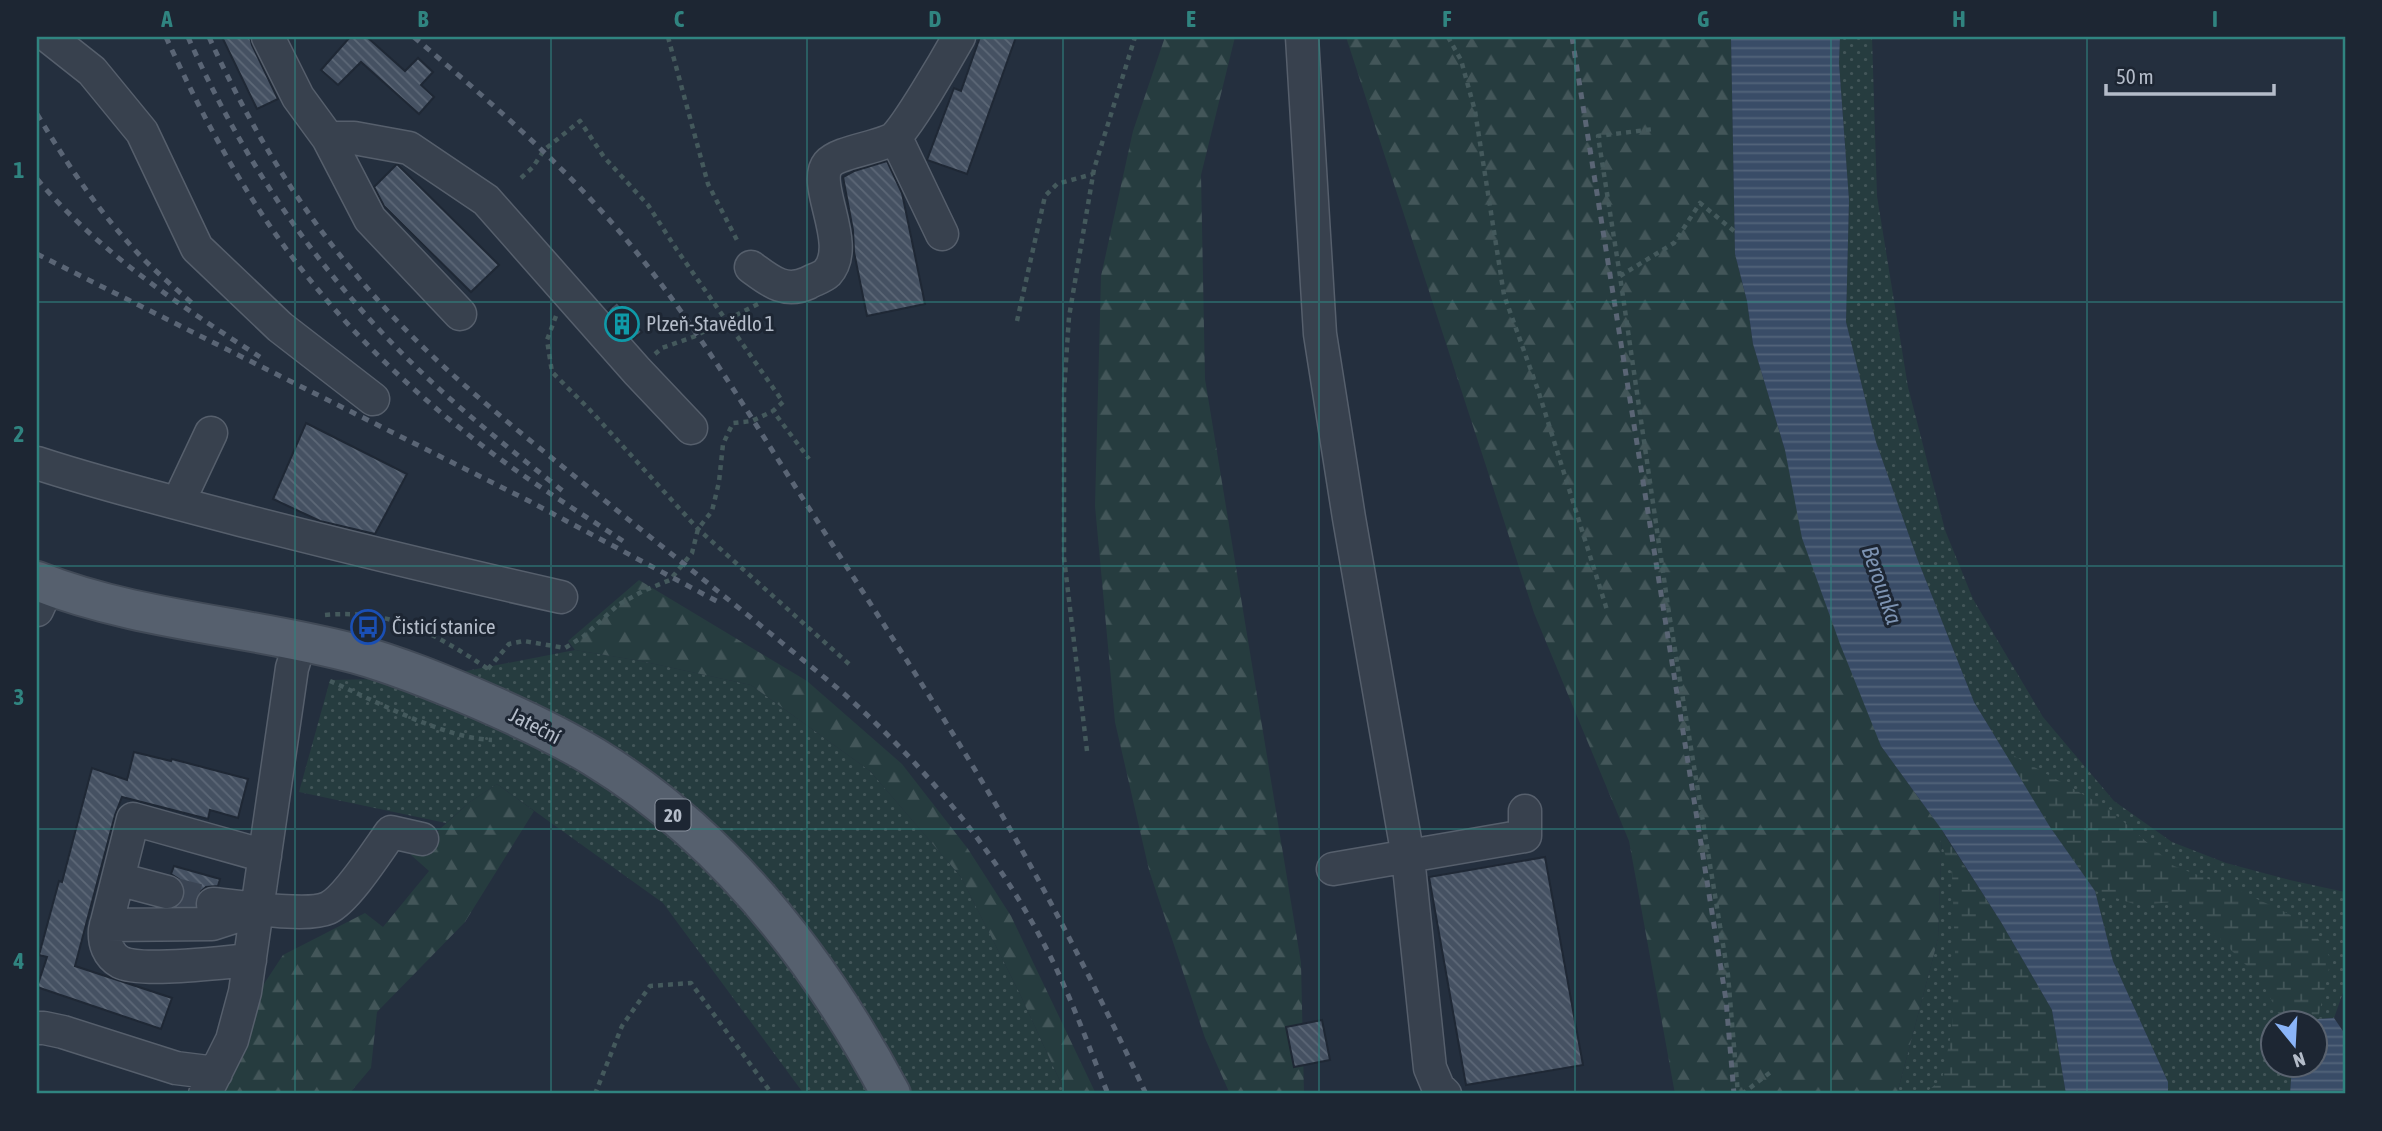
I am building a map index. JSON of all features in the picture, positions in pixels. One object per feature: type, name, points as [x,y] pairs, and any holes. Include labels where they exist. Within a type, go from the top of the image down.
[{"type":"main road","name":"Jateční","points":[[40,592],[243,629],[296,655],[357,654],[430,678],[509,712],[594,757],[643,792],[723,860],[798,945],[863,1041],[891,1094]]},
{"type":"lane","points":[[49,37],[92,71],[142,132],[197,248],[280,327],[373,399]]},
{"type":"lane","points":[[268,37],[298,97],[328,138],[370,219],[460,314]]},
{"type":"lane","points":[[751,267],[775,285],[788,287],[804,285],[827,273],[835,256],[835,240],[824,176],[828,164],[841,156],[874,148],[896,138],[959,37]]},
{"type":"lane","points":[[1302,37],[1320,334],[1408,857],[1430,1068],[1438,1087],[1445,1094]]},
{"type":"lane","points":[[328,138],[354,138],[409,148],[486,200],[691,428]]},
{"type":"lane","points":[[896,138],[942,234]]},
{"type":"lane","points":[[178,503],[211,433]]},
{"type":"lane","points":[[37,463],[95,482],[458,574],[561,597]]},
{"type":"lane","points":[[37,1028],[63,1032],[176,1068],[211,1083],[232,1040],[245,992],[296,655]]},
{"type":"lane","points":[[1333,869],[1525,835],[1525,811]]},
{"type":"lane","points":[[250,960],[167,966],[122,963],[108,950],[104,940],[106,925],[133,819],[265,856]]},
{"type":"lane","points":[[213,904],[310,912],[328,908],[340,898],[391,832],[422,839]]},
{"type":"lane","points":[[118,879],[167,892]]},
{"type":"lane","points":[[106,925],[212,924],[236,918],[257,908]]},
{"type":"path","points":[[668,37],[708,184],[751,267]]},
{"type":"path","points":[[1087,751],[1064,558],[1064,392],[1069,317],[1093,174],[1135,37]]},
{"type":"path","points":[[1448,37],[1461,60],[1475,111],[1504,295],[1538,390],[1607,610]]},
{"type":"path","points":[[488,668],[509,644],[524,641],[565,648],[584,636],[618,605],[670,580],[692,554],[698,529],[712,511],[719,482],[723,444],[733,424],[752,421],[773,411],[783,402],[648,205],[604,157],[580,121],[544,150],[533,167],[521,178]]},
{"type":"path","points":[[1654,129],[1598,136],[1669,613],[1728,975],[1740,1094],[1772,1071]]},
{"type":"path","points":[[1017,321],[1045,195],[1057,184],[1093,174]]},
{"type":"path","points":[[1620,276],[1674,243],[1700,203],[1734,231]]},
{"type":"path","points":[[637,371],[662,348],[693,337],[788,287]]},
{"type":"path","points":[[566,289],[547,340],[552,372],[698,529],[849,664]]},
{"type":"path","points":[[773,411],[809,458]]},
{"type":"path","points":[[296,655],[330,680],[444,730],[474,739],[503,740]]},
{"type":"path","points":[[595,1094],[622,1026],[650,986],[691,983],[772,1094]]},
{"type":"green space","points":[[1165,37],[1235,37],[1201,175],[1205,379],[1301,963],[1304,1094],[1230,1094],[1205,1038],[1149,870],[1115,722],[1095,506],[1101,276],[1133,131]]},
{"type":"green space","points":[[1346,37],[1731,37],[1735,254],[1747,301],[1753,344],[1881,746],[1942,830],[1938,939],[1897,1094],[1675,1094],[1629,841],[1534,613]]},
{"type":"green space","points":[[1840,37],[1872,37],[1877,196],[1908,387],[1945,530],[1973,599],[2043,717],[2114,801],[2172,842],[2226,863],[2345,892],[2345,987],[2334,1018],[2330,1018],[2330,1009],[2260,1009],[2260,1078],[2291,1078],[2290,1094],[2168,1094],[2168,1082],[2113,961],[2095,891],[2050,827],[1974,702],[1917,558],[1876,442],[1846,322],[1849,200],[1839,63]]},
{"type":"green space","points":[[639,580],[807,681],[902,764],[968,849],[1011,916],[1096,1094],[1066,1094],[1019,992],[961,877],[870,771],[751,685],[575,650],[568,641]]},
{"type":"green space","points":[[575,650],[751,685],[870,771],[961,877],[1019,992],[1066,1094],[804,1094],[663,903],[497,784],[470,802],[446,823],[299,792],[330,680],[430,678]]},
{"type":"green space","points":[[2002,749],[2109,809],[2174,866],[2240,891],[2308,923],[2331,959],[2320,1009],[2276,1009],[2260,979],[2187,901],[2137,905],[2095,891],[2050,827]]},
{"type":"green space","points":[[497,784],[534,811],[465,922],[377,1012],[371,1068],[349,1094],[182,1094],[232,1068],[252,1002],[283,955],[365,913],[383,927],[429,871],[411,855],[470,802]]},
{"type":"green space","points":[[1931,814],[2001,922],[2052,1010],[2066,1094],[1924,1094],[1942,1079],[1952,1029],[1955,951],[1952,874]]},
{"type":"green space","points":[[1942,830],[2066,1094],[1897,1094],[1938,939]]},
{"type":"water","name":"Berounka","points":[[1731,37],[1840,37],[1839,63],[1849,200],[1846,322],[1876,442],[1917,558],[1974,702],[2050,827],[2095,891],[2113,961],[2168,1082],[2168,1094],[2066,1094],[2052,1010],[2001,922],[1942,830],[1881,746],[1840,644],[1802,538],[1785,450],[1753,344],[1747,301],[1735,254]]},
{"type":"water","points":[[2330,1018],[2334,1018],[2345,1034],[2345,1094],[2290,1094],[2291,1078],[2330,1078]]},
{"type":"building","points":[[222,37],[250,37],[278,99],[257,109]]},
{"type":"building","points":[[350,37],[367,37],[405,71],[418,58],[433,72],[421,85],[434,97],[419,114],[361,62],[338,85],[321,70]]},
{"type":"building","points":[[980,37],[1016,37],[967,174],[927,160],[954,88],[961,91]]},
{"type":"building","points":[[887,161],[902,193],[925,304],[867,316],[843,177]]},
{"type":"building","points":[[397,164],[499,265],[471,292],[384,206],[374,187]]},
{"type":"building","points":[[617,302],[642,332],[633,339],[608,310]]},
{"type":"building","points":[[306,423],[407,474],[375,534],[320,521],[273,499]]},
{"type":"building","points":[[134,752],[248,779],[238,818],[210,810],[208,819],[122,797],[115,815],[75,966],[172,998],[161,1029],[37,987],[47,957],[39,955],[59,881],[62,882],[92,768],[127,780]]},
{"type":"building","points":[[1545,857],[1583,1065],[1466,1085],[1429,877]]},
{"type":"building","points":[[174,866],[220,879],[218,886],[206,887],[199,893],[195,906],[180,905],[185,897],[185,888],[180,880],[171,874]]},
{"type":"building","points":[[1322,1020],[1330,1060],[1294,1067],[1286,1027]]},
{"type":"tunnel","points":[[167,892],[213,904]]},
{"type":"railway","points":[[166,37],[214,135],[251,197],[292,257],[351,328],[411,387],[475,440],[529,480],[623,541]]},
{"type":"railway","points":[[188,37],[233,128],[259,171],[286,214],[348,294],[381,332],[434,385],[564,492]]},
{"type":"railway","points":[[209,37],[258,134],[297,196],[340,255],[412,337],[521,433],[842,692],[901,749],[956,810],[1004,876],[1046,948],[1108,1094]]},
{"type":"railway","points":[[414,37],[517,127],[590,199],[641,258],[694,331],[744,405],[983,784],[1061,923],[1146,1094]]},
{"type":"railway","points":[[1572,37],[1726,1000],[1734,1094]]},
{"type":"railway","points":[[37,114],[70,167],[120,233],[155,270],[193,304]]},
{"type":"railway","points":[[37,179],[61,206],[114,254],[170,297],[260,357]]},
{"type":"railway","points":[[37,254],[529,501],[722,604]]},
{"type":"place","name":"Plzeň-Stavědlo 1","points":[[622,324]]},
{"type":"place","name":"Čisticí stanice","points":[[368,627]]}]
